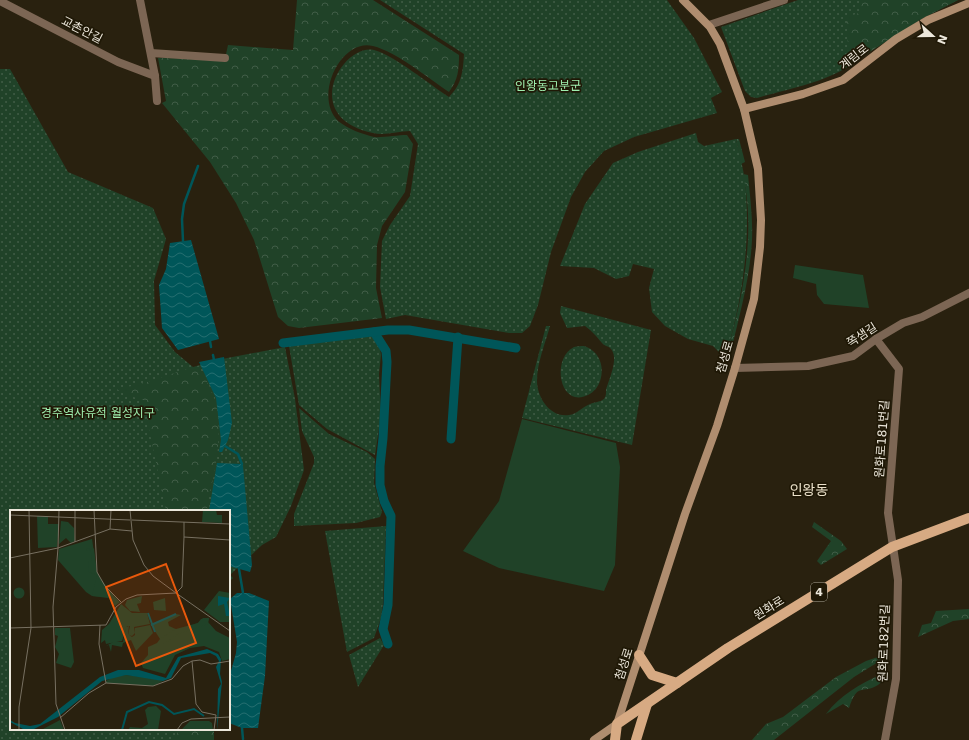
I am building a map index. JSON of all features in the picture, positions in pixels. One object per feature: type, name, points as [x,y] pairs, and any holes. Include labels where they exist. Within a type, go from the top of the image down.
[{"type":"main road","name":"원화로","points":[[617,724],[728,648],[892,547],[969,518]]},
{"type":"main road","points":[[640,655],[652,675],[677,683]]},
{"type":"main road","points":[[636,740],[647,704]]},
{"type":"main road","points":[[615,740],[617,724]]},
{"type":"street","points":[[140,0],[155,76],[157,101]]},
{"type":"street","name":"첨성로","points":[[617,724],[690,499],[717,426],[735,368],[754,298],[761,227],[758,169],[744,110],[731,69],[720,44],[709,25],[682,0]]},
{"type":"street","points":[[709,25],[781,0]]},
{"type":"street","name":"교촌안길","points":[[0,1],[118,62],[155,76]]},
{"type":"street","name":"계림로","points":[[744,110],[803,94],[843,80],[896,39],[928,20],[969,3]]},
{"type":"street","points":[[151,53],[217,56],[225,58]]},
{"type":"street","name":"쪽샘길","points":[[735,368],[808,366],[826,364],[854,356],[876,339],[903,323],[922,318],[969,293]]},
{"type":"street","name":"원화로181번길","points":[[876,339],[899,369],[888,513],[892,547]]},
{"type":"street","name":"원화로182번길","points":[[885,740],[896,679],[898,580],[892,547]]},
{"type":"street","name":"원화로","points":[[594,740],[617,724]]},
{"type":"green space","points":[[297,0],[373,0],[459,55],[457,75],[449,92],[412,66],[392,54],[373,46],[361,46],[351,51],[341,60],[334,71],[330,84],[328,98],[331,110],[338,121],[342,124],[355,131],[374,137],[407,135],[413,144],[405,192],[382,226],[377,245],[376,288],[382,318],[299,328],[288,326],[278,317],[254,240],[236,203],[210,162],[162,103],[166,101],[158,58],[225,59],[228,45],[293,50]]},
{"type":"green space","name":"인왕동고분군","points":[[380,0],[667,0],[694,38],[722,92],[711,98],[717,113],[634,137],[604,151],[585,172],[571,197],[551,252],[538,305],[530,326],[522,333],[509,333],[405,315],[386,319],[380,287],[382,241],[390,225],[410,196],[418,144],[410,131],[377,134],[350,125],[337,112],[332,98],[334,83],[340,69],[350,58],[362,51],[374,50],[402,64],[449,97],[457,87],[461,77],[464,54]]},
{"type":"green space","points":[[798,0],[958,0],[923,18],[834,74],[821,80],[795,88],[757,98],[751,97],[745,91],[721,27]]},
{"type":"green space","points":[[860,0],[958,0],[923,18],[855,61],[848,54],[847,17],[862,12]]},
{"type":"green space","name":"경주역사유적 월성지구","points":[[0,69],[10,69],[68,172],[153,208],[166,239],[154,281],[155,325],[175,352],[193,367],[222,359],[285,347],[295,399],[304,470],[291,506],[276,537],[262,545],[230,575],[230,510],[10,510],[10,730],[214,730],[214,740],[0,740]]},
{"type":"green space","points":[[696,133],[698,142],[704,146],[736,139],[745,181],[747,225],[744,269],[737,312],[726,355],[722,355],[713,346],[688,339],[665,326],[652,312],[649,288],[654,269],[633,264],[629,276],[616,279],[594,268],[560,266],[585,204],[613,163],[638,152]]},
{"type":"green space","points":[[736,139],[739,139],[745,162],[741,164]]},
{"type":"green space","points":[[743,174],[748,175],[752,216],[751,255],[747,284],[730,355],[726,360],[722,355],[726,355],[738,311],[746,265],[748,219],[747,196]]},
{"type":"green space","points":[[795,265],[863,275],[869,308],[824,304],[817,295],[816,284],[793,278]]},
{"type":"green space","points":[[561,306],[651,330],[632,445],[522,418],[546,326],[550,326],[540,360],[537,381],[539,393],[546,405],[556,413],[569,415],[591,403],[601,401],[605,398],[614,362],[613,352],[585,326],[567,328],[560,313]]},
{"type":"green space","points":[[371,334],[380,349],[381,355],[379,374],[381,415],[375,455],[327,429],[299,405],[289,346]]},
{"type":"green space","points":[[584,346],[594,351],[597,355],[600,360],[602,370],[599,383],[594,391],[588,395],[578,397],[570,395],[565,389],[561,371],[562,361],[567,353],[574,347]]},
{"type":"green space","points":[[193,367],[203,376],[210,387],[217,411],[219,437],[207,510],[166,510],[143,400],[124,394],[117,389],[141,384]]},
{"type":"green space","points":[[299,408],[329,434],[367,452],[375,459],[374,483],[382,512],[380,517],[356,523],[294,526],[294,514],[314,463],[314,457],[302,431]]},
{"type":"green space","points":[[522,419],[616,443],[620,467],[615,565],[604,591],[499,568],[463,551],[499,501]]},
{"type":"green space","points":[[814,522],[841,541],[847,549],[821,565],[817,561],[831,541],[812,527]]},
{"type":"green space","points":[[386,526],[381,618],[374,638],[347,652],[325,531]]},
{"type":"green space","points":[[969,609],[969,619],[953,621],[918,637],[922,625],[931,623],[936,611]]},
{"type":"green space","points":[[380,638],[384,645],[358,687],[349,655]]},
{"type":"green space","points":[[878,657],[883,659],[854,677],[774,740],[752,740],[766,724],[783,717],[836,677],[866,661]]},
{"type":"green space","points":[[882,674],[887,675],[882,682],[873,688],[858,691],[855,694],[849,708],[843,704],[826,714],[838,701],[851,691]]},
{"type":"green space","points":[[178,730],[214,730],[214,740],[176,740]]},
{"type":"water","points":[[191,240],[219,339],[178,350],[162,328],[159,285],[166,269],[170,243]]},
{"type":"water","points":[[224,357],[232,423],[228,440],[222,452],[219,452],[221,440],[216,398],[199,362]]},
{"type":"water","points":[[217,463],[242,464],[252,565],[250,572],[230,566],[230,510],[209,510]]},
{"type":"water","points":[[237,593],[249,593],[269,601],[265,676],[258,728],[242,728],[230,723],[230,674],[236,653],[237,642],[230,599]]},
{"type":"waterway","points":[[183,241],[182,219],[184,204],[198,166]]},
{"type":"waterway","points":[[283,343],[388,330],[409,330],[516,348]]},
{"type":"waterway","points":[[374,332],[386,351],[387,362],[380,485],[384,501],[391,516],[388,605],[383,629],[388,644]]},
{"type":"waterway","points":[[451,439],[458,337]]},
{"type":"waterway","points":[[210,341],[211,347]]},
{"type":"waterway","points":[[213,355],[214,360]]},
{"type":"waterway","points":[[225,446],[238,454],[242,464]]},
{"type":"waterway","points":[[239,569],[243,593]]},
{"type":"waterway","points":[[242,728],[243,739]]},
{"type":"district","name":"인왕동","points":[[809,490]]}]
